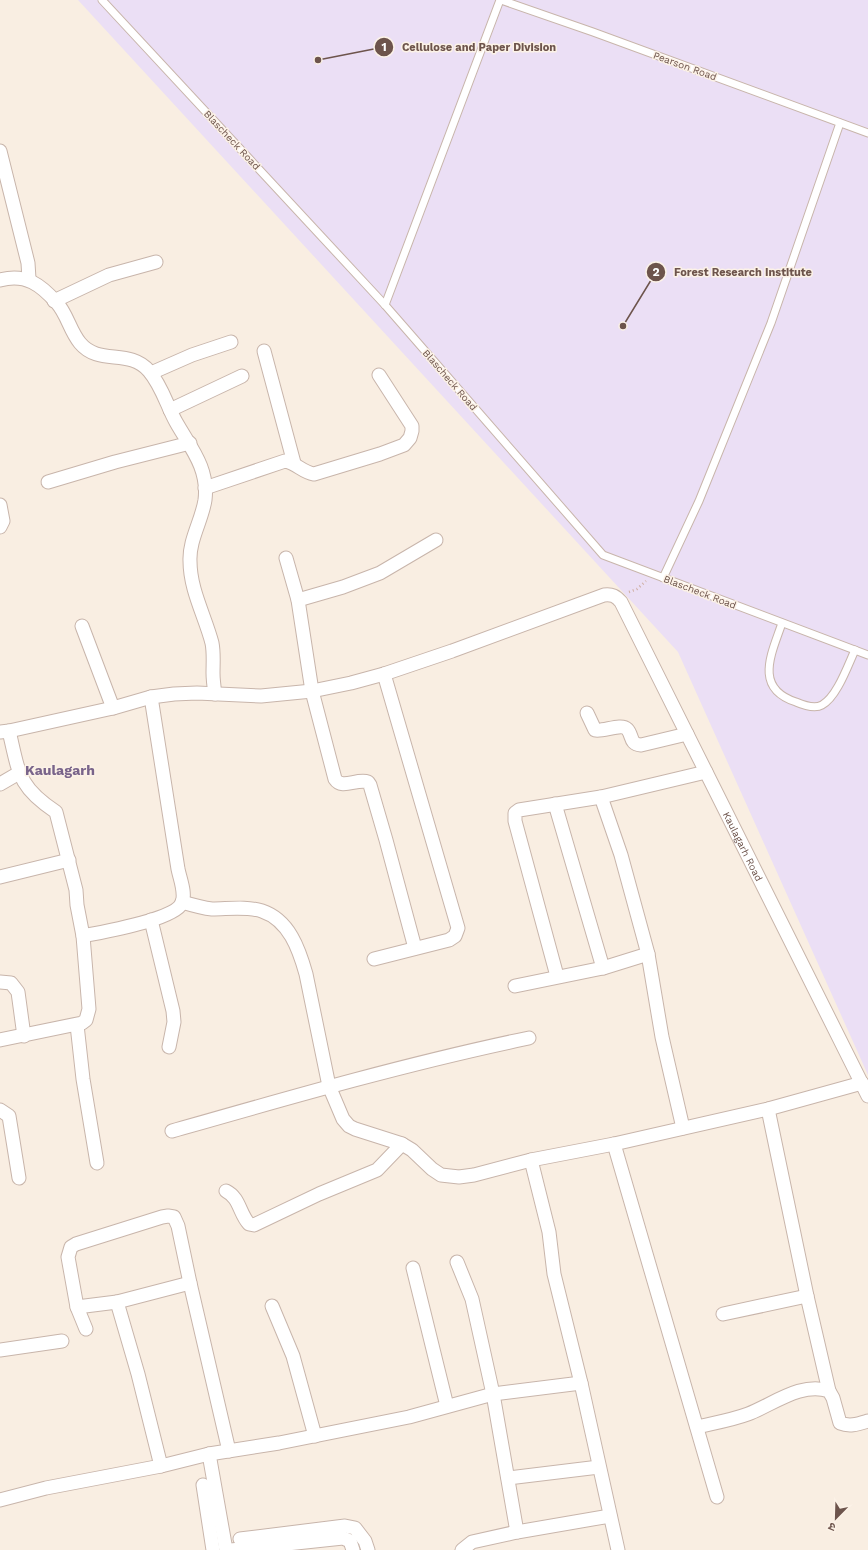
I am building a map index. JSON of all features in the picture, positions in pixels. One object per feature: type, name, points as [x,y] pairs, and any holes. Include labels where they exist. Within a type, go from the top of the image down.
[{"type":"street","points":[[0,151],[28,263],[28,280]]},
{"type":"street","points":[[54,301],[109,275],[156,262]]},
{"type":"street","points":[[0,280],[17,278],[28,280],[40,286],[54,301],[58,303],[78,341],[86,350],[97,355],[127,358],[137,361],[151,373],[176,422],[190,443],[202,468],[206,488],[205,500],[191,550],[190,561],[195,594],[212,644],[215,694]]},
{"type":"street","points":[[151,373],[192,355],[231,342]]},
{"type":"street","points":[[264,351],[294,463]]},
{"type":"street","points":[[206,488],[285,461],[294,463],[308,473],[314,474],[380,454],[404,445],[410,438],[412,426],[379,375]]},
{"type":"street","points":[[170,410],[242,376]]},
{"type":"street","points":[[48,482],[115,462],[190,443]]},
{"type":"street","points":[[0,505],[3,521],[0,527]]},
{"type":"street","points":[[298,600],[344,587],[380,573],[436,540]]},
{"type":"street","points":[[286,558],[298,600],[312,691],[335,779],[337,783],[341,784],[363,780],[368,782],[370,785],[415,948]]},
{"type":"street","points":[[0,1040],[77,1025],[86,1020],[89,1009],[83,936],[69,860],[56,812],[41,802],[27,788],[19,773],[4,732],[113,708],[151,697],[174,694],[261,696],[312,691],[351,683],[384,674],[452,651],[604,595],[610,594],[617,597]]},
{"type":"street","name":"Kaulagarh Road","points":[[617,597],[621,602],[868,1096]]},
{"type":"street","points":[[82,626],[113,708]]},
{"type":"street","points":[[374,959],[449,940],[457,933],[457,922],[384,674]]},
{"type":"street","points":[[83,936],[115,930],[172,912],[179,907],[184,895],[178,869],[151,697]]},
{"type":"street","points":[[587,713],[595,730],[603,731],[625,727],[631,740],[641,745],[687,734]]},
{"type":"street","points":[[557,976],[514,817],[515,814],[519,810],[601,797],[706,772]]},
{"type":"street","points":[[0,784],[19,773]]},
{"type":"street","points":[[601,797],[621,855],[648,954],[662,1037],[683,1128]]},
{"type":"street","points":[[555,804],[603,968]]},
{"type":"street","points":[[0,877],[69,860]]},
{"type":"street","points":[[182,902],[210,909],[244,909],[261,911],[271,915],[287,929],[301,956],[329,1086],[343,1119],[349,1126],[365,1133],[402,1144],[412,1150],[432,1169],[441,1175],[474,1175],[531,1160],[614,1144],[768,1109],[862,1083]]},
{"type":"street","points":[[150,920],[173,1011],[174,1022],[169,1047]]},
{"type":"street","points":[[515,986],[557,976],[603,968],[648,954]]},
{"type":"street","points":[[0,982],[11,983],[18,992],[24,1036]]},
{"type":"street","points":[[77,1025],[83,1078],[97,1163]]},
{"type":"street","points":[[172,1131],[329,1086],[464,1051],[529,1038]]},
{"type":"street","points":[[768,1109],[807,1296],[829,1391],[833,1398],[840,1423],[844,1425],[853,1425],[868,1420]]},
{"type":"street","points":[[0,1110],[9,1116],[19,1178]]},
{"type":"street","points":[[226,1191],[236,1198],[245,1220],[249,1224],[254,1225],[319,1194],[377,1170],[402,1144]]},
{"type":"street","points":[[614,1144],[717,1497]]},
{"type":"street","points":[[531,1160],[550,1232],[554,1274],[581,1383],[618,1550]]},
{"type":"street","points":[[86,1329],[77,1307],[68,1257],[71,1247],[76,1244],[162,1217],[174,1217],[177,1222],[229,1451]]},
{"type":"street","points":[[457,1262],[472,1300],[493,1394],[517,1532]]},
{"type":"street","points":[[413,1268],[447,1406]]},
{"type":"street","points":[[77,1307],[117,1302],[190,1283]]},
{"type":"street","points":[[724,1314],[807,1296]]},
{"type":"street","points":[[117,1302],[138,1374],[161,1466]]},
{"type":"street","points":[[272,1306],[293,1356],[314,1436]]},
{"type":"street","points":[[0,1350],[62,1341]]},
{"type":"street","points":[[0,1500],[46,1488],[161,1466],[209,1454],[279,1443],[409,1417],[493,1394],[581,1383]]},
{"type":"street","points":[[697,1427],[747,1415],[780,1398],[812,1388],[821,1388],[829,1391]]},
{"type":"street","points":[[209,1454],[226,1550]]},
{"type":"street","points":[[508,1478],[600,1467]]},
{"type":"street","points":[[203,1485],[212,1550]]},
{"type":"street","points":[[462,1550],[472,1542],[517,1532],[610,1516]]},
{"type":"street","points":[[240,1539],[345,1526],[355,1528],[365,1541],[368,1550]]},
{"type":"street","points":[[230,1550],[343,1538],[350,1541],[353,1550]]},
{"type":"lane","name":"Blascheck Road","points":[[102,0],[385,305],[603,555],[868,655]]},
{"type":"lane","points":[[385,305],[500,0]]},
{"type":"lane","name":"Pearson Road","points":[[500,0],[593,32],[868,133]]},
{"type":"lane","points":[[663,578],[699,502],[771,323],[840,122]]},
{"type":"lane","points":[[782,622],[768,672],[773,688],[784,697],[795,702],[816,707],[823,705],[829,700],[855,650]]},
{"type":"path","points":[[617,597],[637,589],[653,574]]},
{"type":"shaded area","points":[[78,0],[868,0],[868,1075],[678,652]]},
{"type":"place","name":"Cellulose and Paper Division","points":[[318,60]]},
{"type":"place","name":"Forest Research Institute","points":[[623,326]]},
{"type":"district","name":"Kaulagarh","points":[[60,770]]}]
